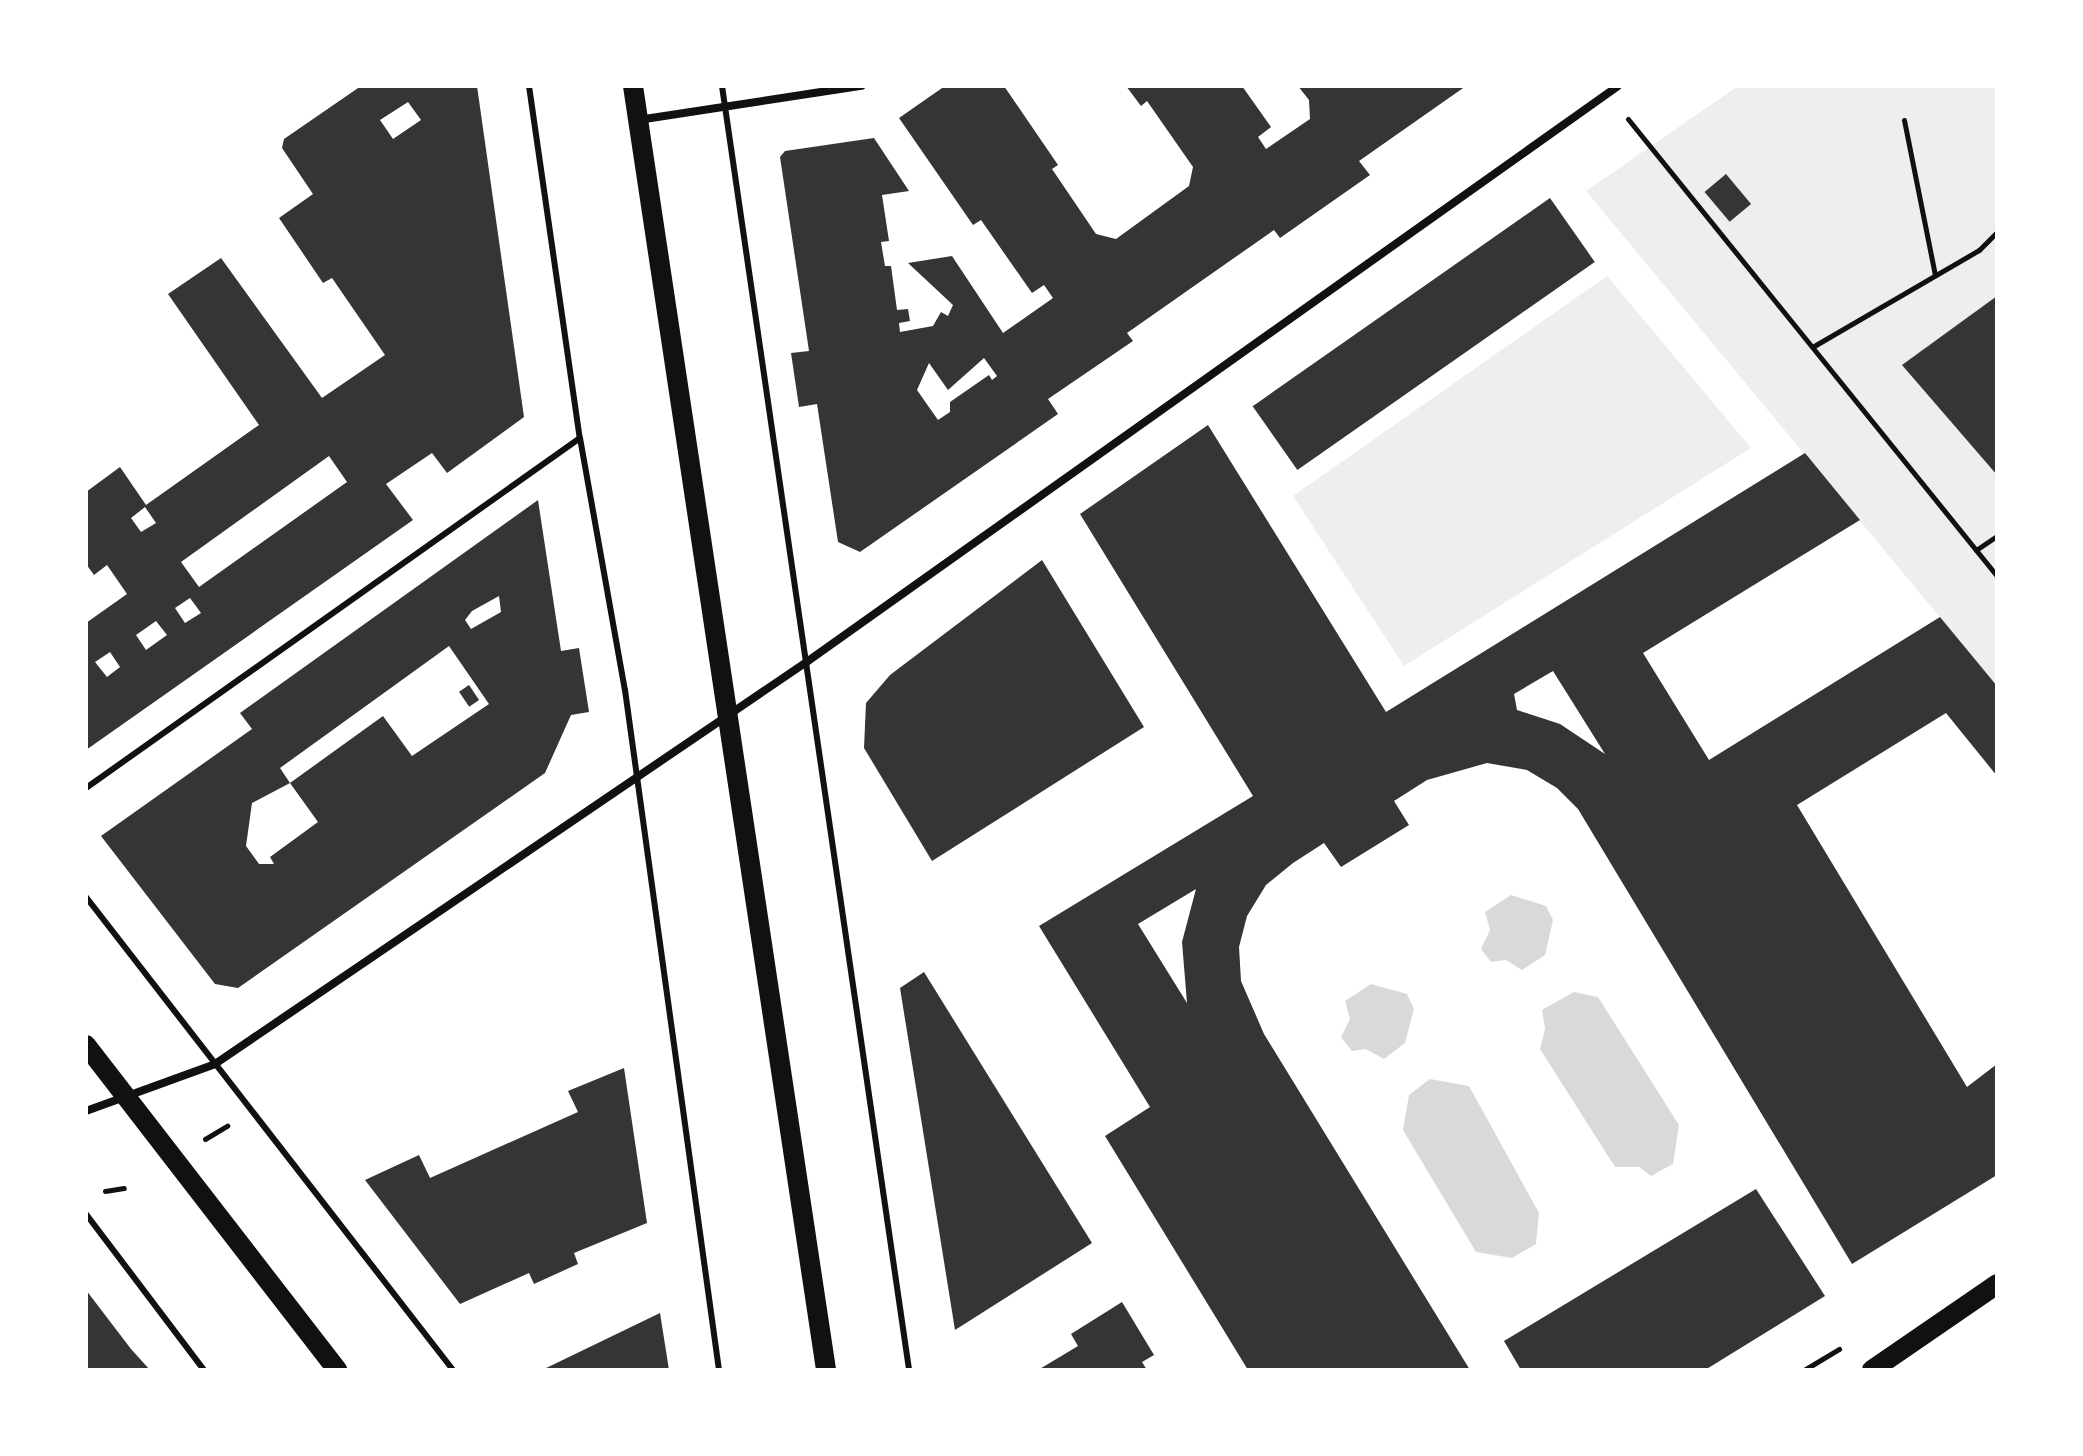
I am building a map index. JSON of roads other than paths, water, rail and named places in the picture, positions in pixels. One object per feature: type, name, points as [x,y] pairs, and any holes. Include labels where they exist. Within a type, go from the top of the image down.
[{"type":"main road","points":[[633,86],[724,717],[826,1370]]},
{"type":"main road","points":[[86,1045],[337,1370]]},
{"type":"main road","points":[[1872,1370],[1997,1284]]},
{"type":"street","points":[[638,120],[861,86]]},
{"type":"street","points":[[86,1111],[215,1064],[808,661],[1618,86]]},
{"type":"lane","points":[[529,86],[580,438],[637,775],[719,1370]]},
{"type":"lane","points":[[722,86],[909,1370]]},
{"type":"lane","points":[[86,788],[580,438]]},
{"type":"lane","points":[[86,897],[451,1369]]},
{"type":"lane","points":[[86,1214],[204,1370]]}]
